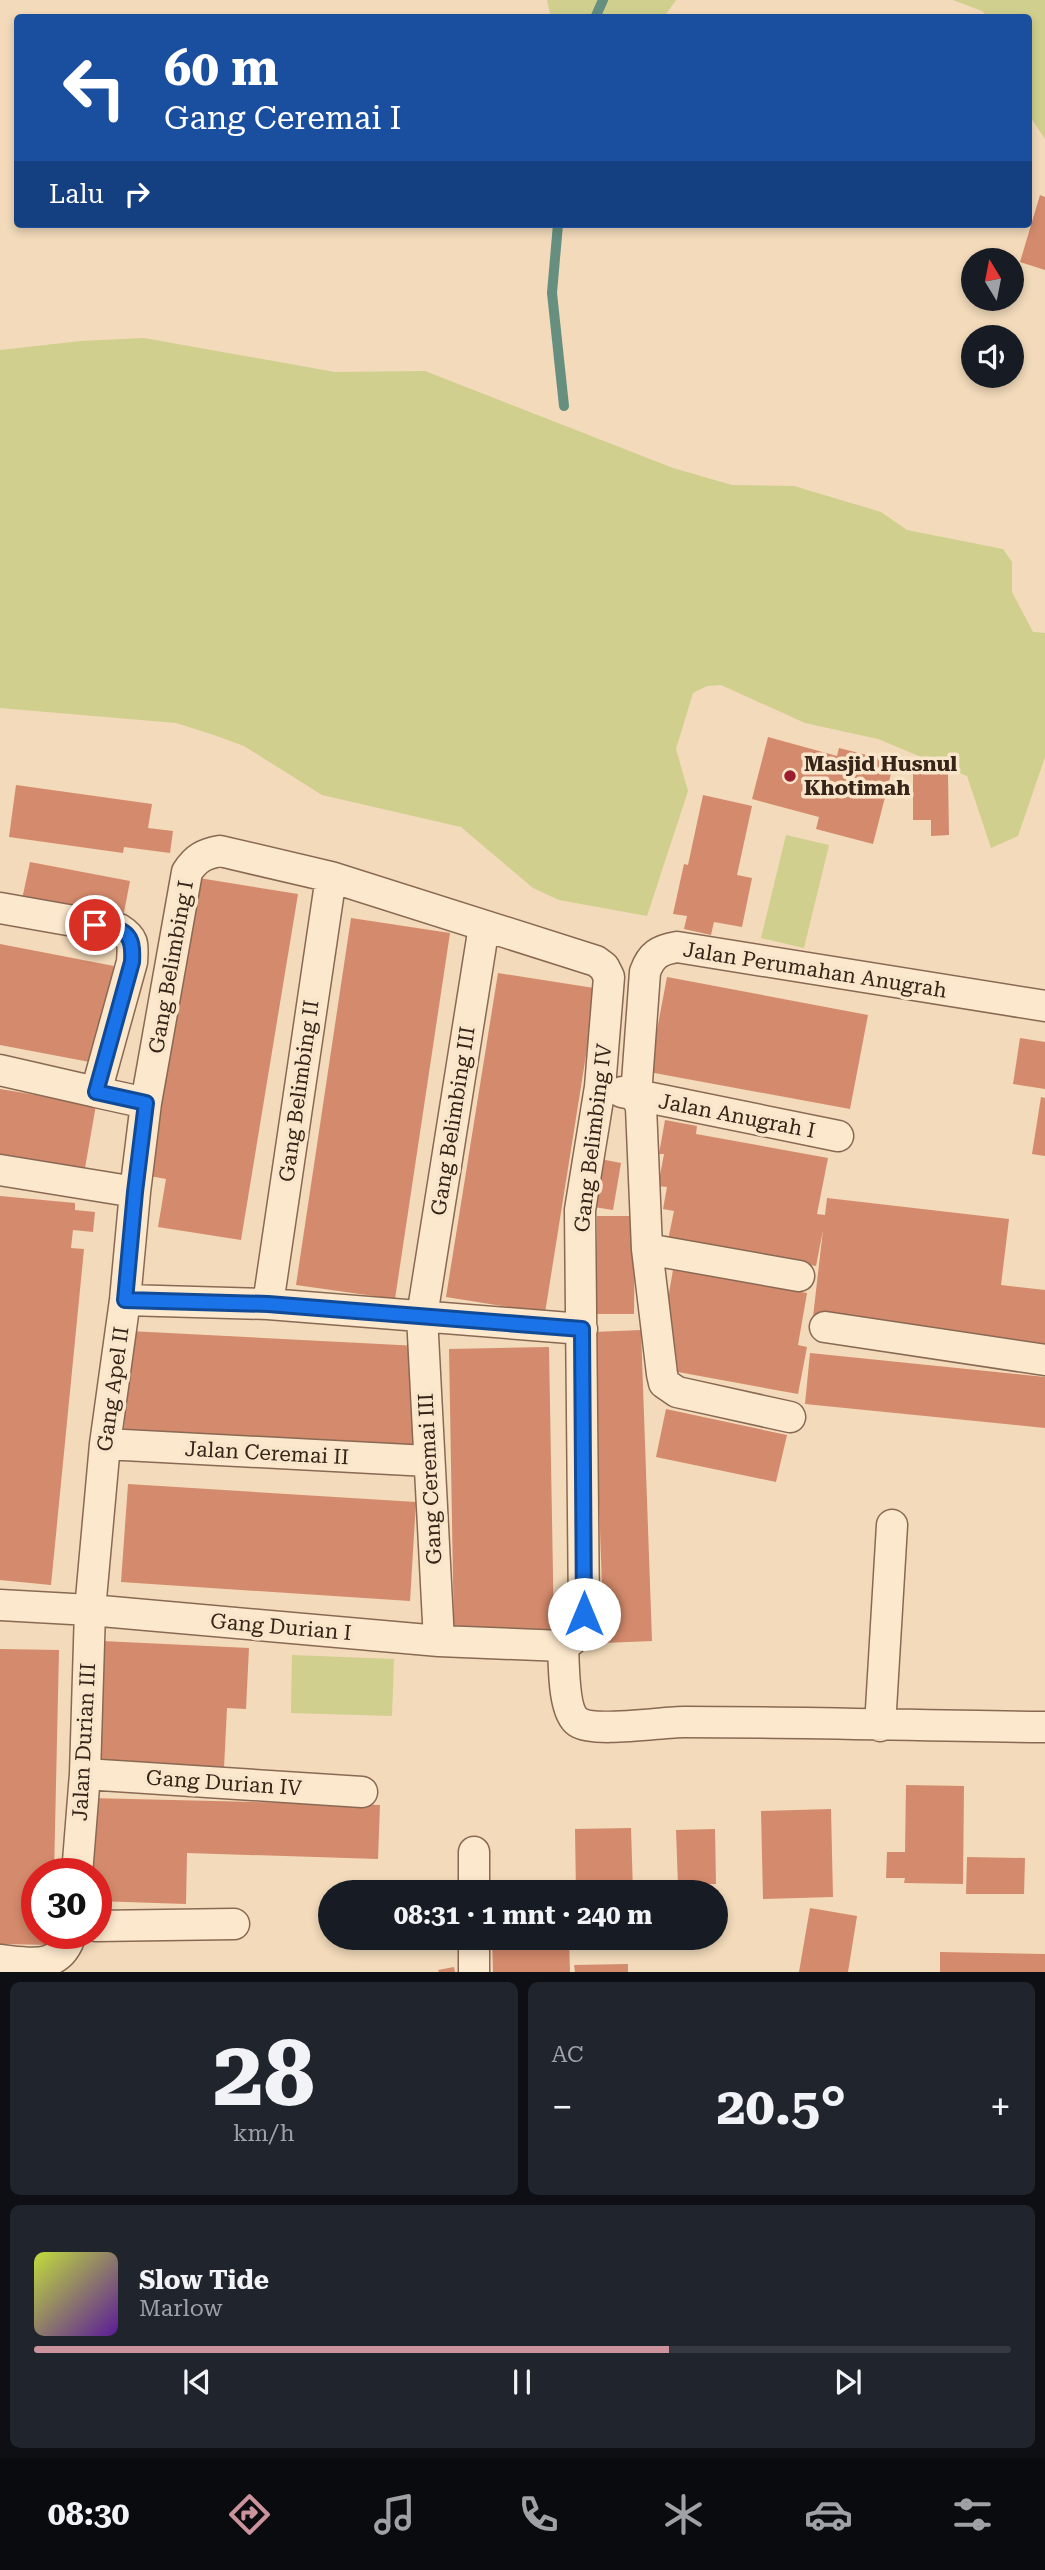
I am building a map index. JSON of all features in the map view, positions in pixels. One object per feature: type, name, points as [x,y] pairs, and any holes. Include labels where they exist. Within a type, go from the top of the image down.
[{"type":"street","name":"Gang Belimbing I","points":[[146,1103],[187,872],[195,860],[205,853],[220,851],[331,877]]},
{"type":"street","points":[[331,877],[484,926]]},
{"type":"street","name":"Gang Belimbing II","points":[[268,1304],[331,877]]},
{"type":"street","points":[[0,908],[119,929],[129,935],[133,944],[132,962],[96,1092]]},
{"type":"street","name":"Gang Belimbing IV","points":[[484,926],[596,961],[604,967],[609,977],[600,1087],[580,1210],[584,1614],[582,1627],[574,1640],[562,1646]]},
{"type":"street","name":"Gang Belimbing III","points":[[422,1316],[484,926]]},
{"type":"street","name":"Jalan Perumahan Anugrah","points":[[790,1418],[677,1392],[664,1383],[647,1248],[641,1107],[636,1096],[645,972],[653,956],[663,950],[677,947],[1045,1006]]},
{"type":"street","points":[[0,1070],[146,1103]]},
{"type":"street","name":"Jalan Anugrah I","points":[[600,1087],[838,1136]]},
{"type":"street","name":"Gang Apel II","points":[[90,1610],[105,1444],[125,1300],[146,1103]]},
{"type":"street","points":[[0,1170],[135,1192]]},
{"type":"street","points":[[647,1248],[799,1276]]},
{"type":"street","points":[[125,1300],[268,1304],[582,1329]]},
{"type":"street","name":"Gang Ceremai III","points":[[422,1316],[439,1641]]},
{"type":"street","points":[[825,1327],[1045,1360]]},
{"type":"street","name":"Jalan Ceremai II","points":[[105,1444],[428,1461]]},
{"type":"street","points":[[880,1726],[892,1525]]},
{"type":"street","name":"Gang Durian I","points":[[0,1605],[90,1610],[439,1641],[562,1646]]},
{"type":"street","name":"Jalan Durian III","points":[[78,1858],[85,1774],[90,1610]]},
{"type":"street","points":[[562,1646],[568,1704],[573,1717],[580,1723],[603,1727],[682,1722],[1045,1727]]},
{"type":"street","name":"Gang Durian IV","points":[[85,1774],[362,1792]]},
{"type":"street","points":[[474,1852],[474,1880]]},
{"type":"street","points":[[112,1926],[234,1924]]},
{"type":"street","points":[[0,1960],[35,1964],[51,1961],[64,1949]]},
{"type":"street","points":[[474,1950],[474,1972]]},
{"type":"shaded area","points":[[547,0],[676,0],[666,14],[550,14]]},
{"type":"shaded area","points":[[953,0],[1045,0],[1045,139],[1032,120],[1032,14],[985,14]]},
{"type":"shaded area","points":[[144,338],[335,372],[425,371],[673,468],[732,485],[794,486],[881,512],[907,530],[1003,549],[1012,562],[1012,592],[1033,632],[1045,633],[1045,757],[1018,836],[991,848],[967,776],[878,739],[805,723],[721,685],[707,686],[693,693],[676,749],[688,791],[647,916],[559,900],[533,888],[461,827],[322,795],[244,746],[211,734],[176,723],[0,708],[0,350],[81,341]]},
{"type":"shaded area","points":[[786,835],[829,845],[804,948],[761,938]]},
{"type":"shaded area","points":[[292,1655],[394,1659],[392,1716],[291,1713]]},
{"type":"building","points":[[1040,195],[1045,197],[1045,270],[1024,263],[1024,249]]},
{"type":"building","points":[[768,737],[837,756],[839,748],[883,759],[881,767],[892,770],[873,844],[816,829],[819,817],[752,799]]},
{"type":"building","points":[[913,774],[948,774],[949,835],[931,836],[931,820],[913,820]]},
{"type":"building","points":[[16,785],[152,804],[148,828],[173,831],[170,853],[124,847],[123,853],[9,837]]},
{"type":"building","points":[[703,795],[752,806],[737,875],[752,878],[742,927],[714,922],[711,935],[684,929],[687,916],[673,914],[684,864],[688,865]]},
{"type":"building","points":[[30,862],[130,881],[122,923],[21,904]]},
{"type":"building","points":[[199,878],[298,894],[241,1240],[158,1227],[166,1179],[150,1176]]},
{"type":"building","points":[[351,918],[450,933],[395,1299],[296,1285]]},
{"type":"building","points":[[0,944],[114,966],[95,1063],[0,1045]]},
{"type":"building","points":[[498,973],[594,988],[593,1011],[545,1313],[446,1297]]},
{"type":"building","points":[[667,977],[868,1015],[850,1109],[649,1072]]},
{"type":"building","points":[[1020,1038],[1045,1042],[1045,1089],[1013,1084]]},
{"type":"building","points":[[0,1089],[96,1105],[85,1168],[0,1154]]},
{"type":"building","points":[[1041,1097],[1045,1098],[1045,1156],[1032,1154]]},
{"type":"building","points":[[665,1120],[697,1126],[696,1134],[828,1158],[817,1214],[825,1215],[827,1198],[1009,1219],[1001,1285],[1045,1290],[1045,1346],[813,1317],[823,1230],[816,1266],[668,1240],[674,1211],[663,1209],[667,1187],[658,1186],[664,1154],[659,1154]]},
{"type":"building","points":[[595,1158],[621,1163],[613,1210],[587,1206]]},
{"type":"building","points":[[0,1196],[75,1203],[75,1210],[95,1212],[93,1232],[73,1230],[71,1248],[84,1249],[51,1585],[0,1580]]},
{"type":"building","points":[[597,1216],[635,1216],[634,1314],[596,1314]]},
{"type":"building","points":[[673,1270],[807,1293],[798,1345],[807,1347],[798,1394],[678,1372],[672,1323],[664,1322]]},
{"type":"building","points":[[641,1330],[652,1641],[604,1643],[593,1332]]},
{"type":"building","points":[[129,1331],[418,1346],[412,1445],[124,1430]]},
{"type":"building","points":[[549,1347],[554,1634],[454,1636],[449,1349]]},
{"type":"building","points":[[810,1353],[1045,1377],[1045,1428],[805,1404]]},
{"type":"building","points":[[666,1409],[787,1435],[776,1482],[656,1457]]},
{"type":"building","points":[[128,1484],[416,1502],[410,1601],[121,1582]]},
{"type":"building","points":[[102,1641],[249,1648],[246,1709],[227,1708],[224,1768],[96,1762]]},
{"type":"building","points":[[0,1649],[59,1650],[54,1858],[21,1858],[21,1944],[0,1944]]},
{"type":"building","points":[[906,1785],[964,1786],[963,1884],[904,1883],[905,1878],[886,1878],[887,1852],[905,1852]]},
{"type":"building","points":[[89,1798],[380,1805],[378,1859],[187,1853],[186,1904],[112,1902],[112,1858],[87,1858]]},
{"type":"building","points":[[831,1809],[833,1897],[763,1899],[761,1811]]},
{"type":"building","points":[[631,1828],[633,1880],[576,1880],[575,1829]]},
{"type":"building","points":[[715,1829],[716,1880],[678,1880],[676,1830]]},
{"type":"building","points":[[967,1857],[1025,1858],[1024,1894],[966,1894]]},
{"type":"building","points":[[810,1908],[857,1916],[848,1972],[799,1972]]},
{"type":"building","points":[[492,1950],[569,1950],[570,1972],[493,1972]]},
{"type":"building","points":[[940,1952],[1045,1954],[1045,1972],[940,1972]]},
{"type":"building","points":[[628,1964],[628,1972],[575,1972],[574,1965]]},
{"type":"building","points":[[454,1967],[455,1972],[438,1970]]},
{"type":"waterway","points":[[597,14],[603,0]]},
{"type":"waterway","points":[[558,228],[552,293],[564,406]]},
{"type":"place","name":"Masjid Husnul Khotimah","points":[[790,776]]},
{"type":"route","points":[[95,925],[119,929],[129,935],[133,944],[132,962],[96,1092],[146,1103],[125,1300],[268,1304],[582,1329],[584,1614]]}]
